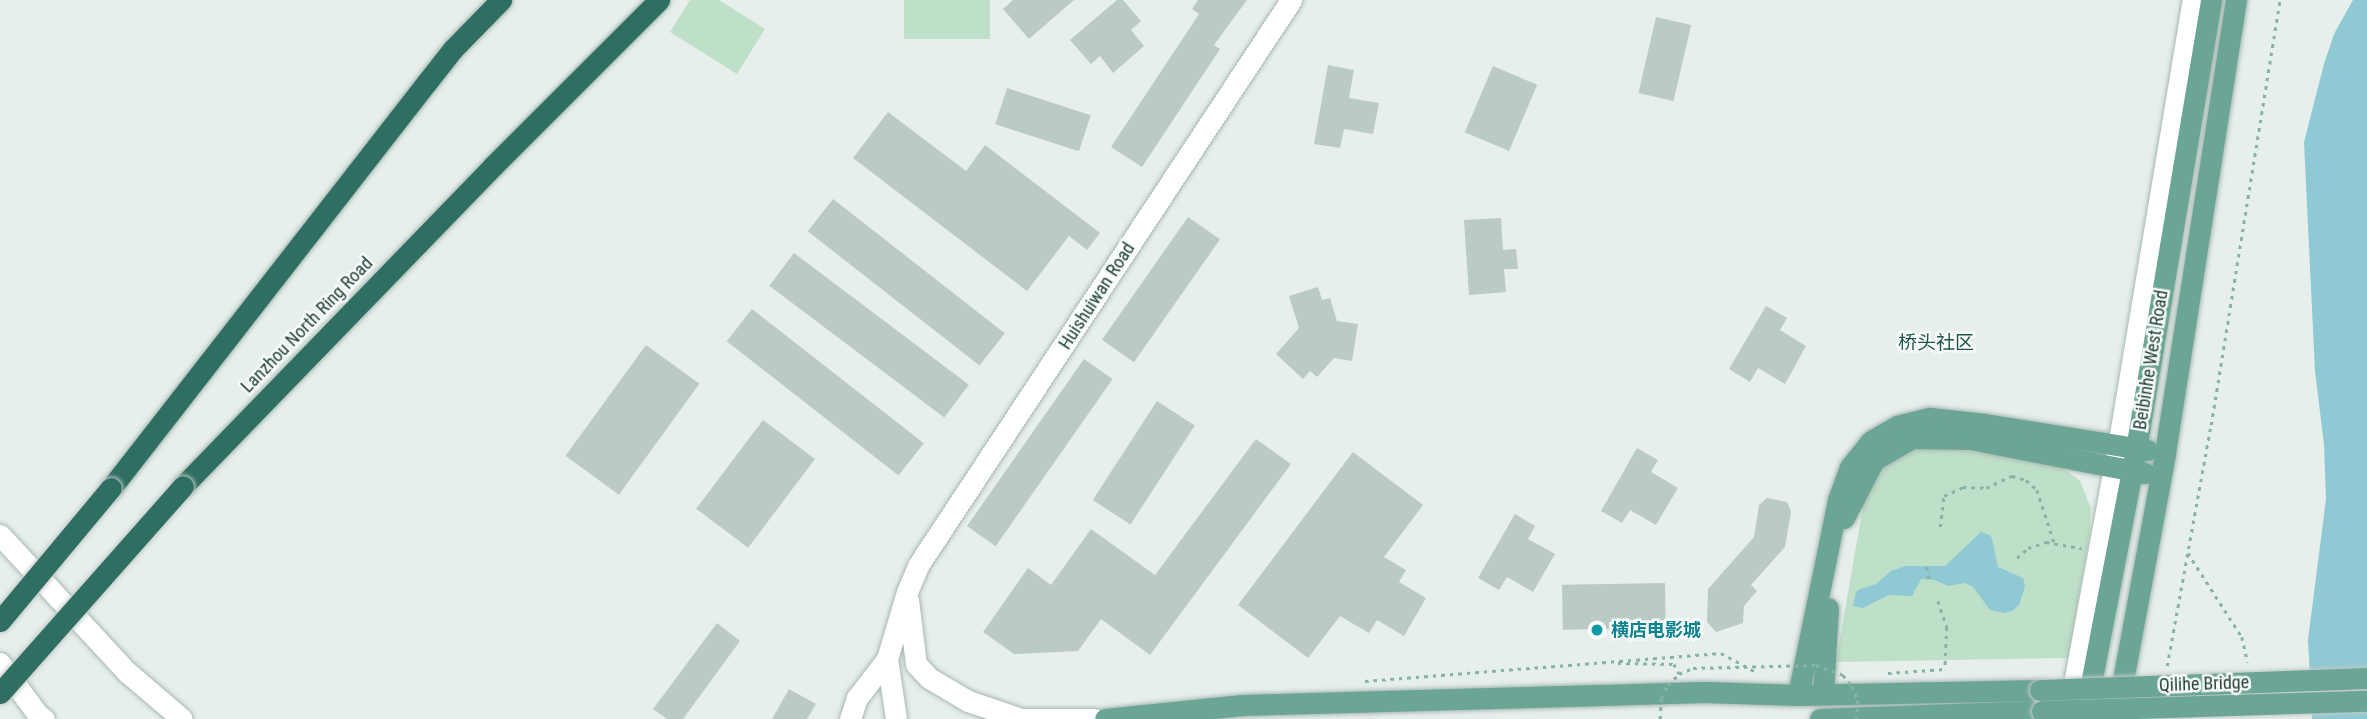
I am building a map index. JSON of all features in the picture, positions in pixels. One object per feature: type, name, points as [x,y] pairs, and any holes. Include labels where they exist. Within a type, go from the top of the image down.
[{"type":"highway","points":[[0,621],[111,488],[453,49],[501,0]]},
{"type":"highway","name":"Lanzhou North Ring Road","points":[[0,693],[183,486],[659,0]]},
{"type":"main road","name":"Beibinhe West Road","points":[[2084,719],[2125,458],[2211,0]]},
{"type":"main road","name":"Beibinhe West Road","points":[[2116,719],[2165,453],[2236,0]]},
{"type":"main road","points":[[1798,695],[1838,499],[1850,467],[1871,441],[1897,426],[1930,418],[1985,424],[2125,458],[2161,476]]},
{"type":"main road","points":[[1823,694],[1826,620],[1846,512],[1874,460],[1912,438],[1970,439],[2125,458],[2165,453]]},
{"type":"main road","name":"Qilihe Bridge","points":[[2041,701],[2367,678]]},
{"type":"main road","points":[[1105,719],[1242,705],[1704,692],[2041,701]]},
{"type":"main road","points":[[1820,719],[2041,701]]},
{"type":"main road","name":"Qilihe Bridge","points":[[2041,701],[2367,701]]},
{"type":"street","name":"Huishuiwan Road","points":[[850,719],[857,698],[887,659],[906,592],[919,564],[1291,0]]},
{"type":"street","points":[[2067,719],[2099,552],[2125,458],[2193,0]]},
{"type":"street","points":[[0,535],[127,672],[182,719]]},
{"type":"street","points":[[906,592],[916,664],[929,678],[968,701],[1021,719],[1094,719]]},
{"type":"street","name":"Huishuiwan Road","points":[[887,659],[895,719]]},
{"type":"street","points":[[0,663],[38,715],[44,719]]},
{"type":"path","points":[[2167,668],[2280,0]]},
{"type":"path","points":[[1940,527],[1944,496],[1963,487],[1986,488],[2012,476],[2026,480],[2038,490],[2054,542]]},
{"type":"path","points":[[2017,558],[2028,548],[2046,542],[2099,552]]},
{"type":"path","points":[[2188,553],[2242,637],[2250,672]]},
{"type":"path","points":[[1927,567],[1929,580]]},
{"type":"path","points":[[1881,673],[1945,669],[1947,627],[1938,601]]},
{"type":"path","points":[[1366,681],[1721,653],[1765,677]]},
{"type":"path","points":[[1618,663],[1674,664],[1679,674]]},
{"type":"path","points":[[1660,719],[1661,698],[1668,685],[1679,674],[1693,668],[1816,665],[1843,675],[1856,674]]},
{"type":"path","points":[[1843,675],[1858,700],[1857,719]]},
{"type":"green space","points":[[690,0],[719,0],[765,29],[737,74],[670,32]]},
{"type":"green space","points":[[904,0],[990,0],[990,39],[904,39]]},
{"type":"green space","points":[[1920,445],[2044,461],[2064,469],[2080,481],[2091,508],[2090,533],[2068,658],[1836,662],[1865,495],[1878,472],[1895,454]]},
{"type":"water","points":[[2353,0],[2367,0],[2367,719],[2312,719],[2308,640],[2326,499],[2324,445],[2315,371],[2304,142],[2334,34]]},
{"type":"water","points":[[1981,532],[1990,535],[1992,539],[1998,567],[2023,578],[2025,587],[2019,605],[2012,611],[2004,613],[1990,610],[1973,587],[1965,583],[1948,586],[1935,580],[1921,579],[1912,596],[1889,595],[1863,608],[1853,606],[1856,592],[1876,584],[1891,571],[1905,566],[1945,566]]},
{"type":"building","points":[[1013,0],[1074,0],[1029,39],[1003,9]]},
{"type":"building","points":[[1117,0],[1123,0],[1141,21],[1131,30],[1144,46],[1113,73],[1100,56],[1091,64],[1070,40]]},
{"type":"building","points":[[1198,0],[1247,0],[1214,45],[1220,49],[1142,167],[1111,147],[1199,14],[1192,9]]},
{"type":"building","points":[[1656,17],[1691,25],[1674,101],[1638,93]]},
{"type":"building","points":[[1328,65],[1354,70],[1349,98],[1379,103],[1373,134],[1344,129],[1340,148],[1314,144]]},
{"type":"building","points":[[1493,66],[1537,85],[1509,151],[1465,132]]},
{"type":"building","points":[[1007,88],[1091,115],[1079,151],[995,124]]},
{"type":"building","points":[[888,112],[966,171],[985,145],[1100,233],[1087,250],[1069,236],[1027,291],[853,158]]},
{"type":"building","points":[[833,199],[1005,333],[980,366],[808,231]]},
{"type":"building","points":[[1188,217],[1220,239],[1134,362],[1102,340]]},
{"type":"building","points":[[1501,218],[1503,250],[1516,249],[1518,269],[1504,269],[1506,292],[1469,295],[1464,220]]},
{"type":"building","points":[[794,253],[969,385],[944,418],[769,286]]},
{"type":"building","points":[[1318,287],[1322,300],[1330,298],[1337,321],[1358,324],[1352,361],[1334,358],[1317,377],[1310,371],[1303,379],[1276,354],[1299,328],[1289,296]]},
{"type":"building","points":[[1766,306],[1787,318],[1780,330],[1806,346],[1785,384],[1758,368],[1750,382],[1729,369]]},
{"type":"building","points":[[752,309],[924,443],[899,476],[727,341]]},
{"type":"building","points":[[646,345],[699,384],[619,495],[565,456]]},
{"type":"building","points":[[1084,359],[1113,379],[996,546],[967,526]]},
{"type":"building","points":[[1157,401],[1195,426],[1130,524],[1093,500]]},
{"type":"building","points":[[763,420],[815,459],[748,548],[696,509]]},
{"type":"building","points":[[1256,439],[1291,464],[1150,655],[1101,619],[1078,651],[1014,654],[983,632],[1028,568],[1051,585],[1091,529],[1155,575]]},
{"type":"building","points":[[1637,448],[1658,460],[1651,472],[1678,488],[1656,525],[1630,510],[1622,523],[1601,511]]},
{"type":"building","points":[[1353,452],[1423,505],[1384,557],[1406,570],[1399,582],[1426,598],[1404,636],[1377,620],[1369,633],[1340,616],[1308,658],[1238,605]]},
{"type":"building","points":[[1767,498],[1787,502],[1791,512],[1785,547],[1751,585],[1757,591],[1744,606],[1743,623],[1716,632],[1707,622],[1708,589],[1754,537],[1759,505]]},
{"type":"building","points":[[1515,514],[1535,526],[1528,539],[1555,554],[1533,592],[1507,577],[1499,590],[1478,578]]},
{"type":"building","points":[[1665,583],[1666,628],[1563,630],[1562,585]]},
{"type":"building","points":[[717,623],[740,641],[683,719],[667,719],[653,709]]},
{"type":"building","points":[[789,689],[816,704],[807,719],[772,719]]},
{"type":"place","name":"横店电影城","points":[[1597,630]]},
{"type":"district","name":"桥头社区","points":[[1936,343]]}]
